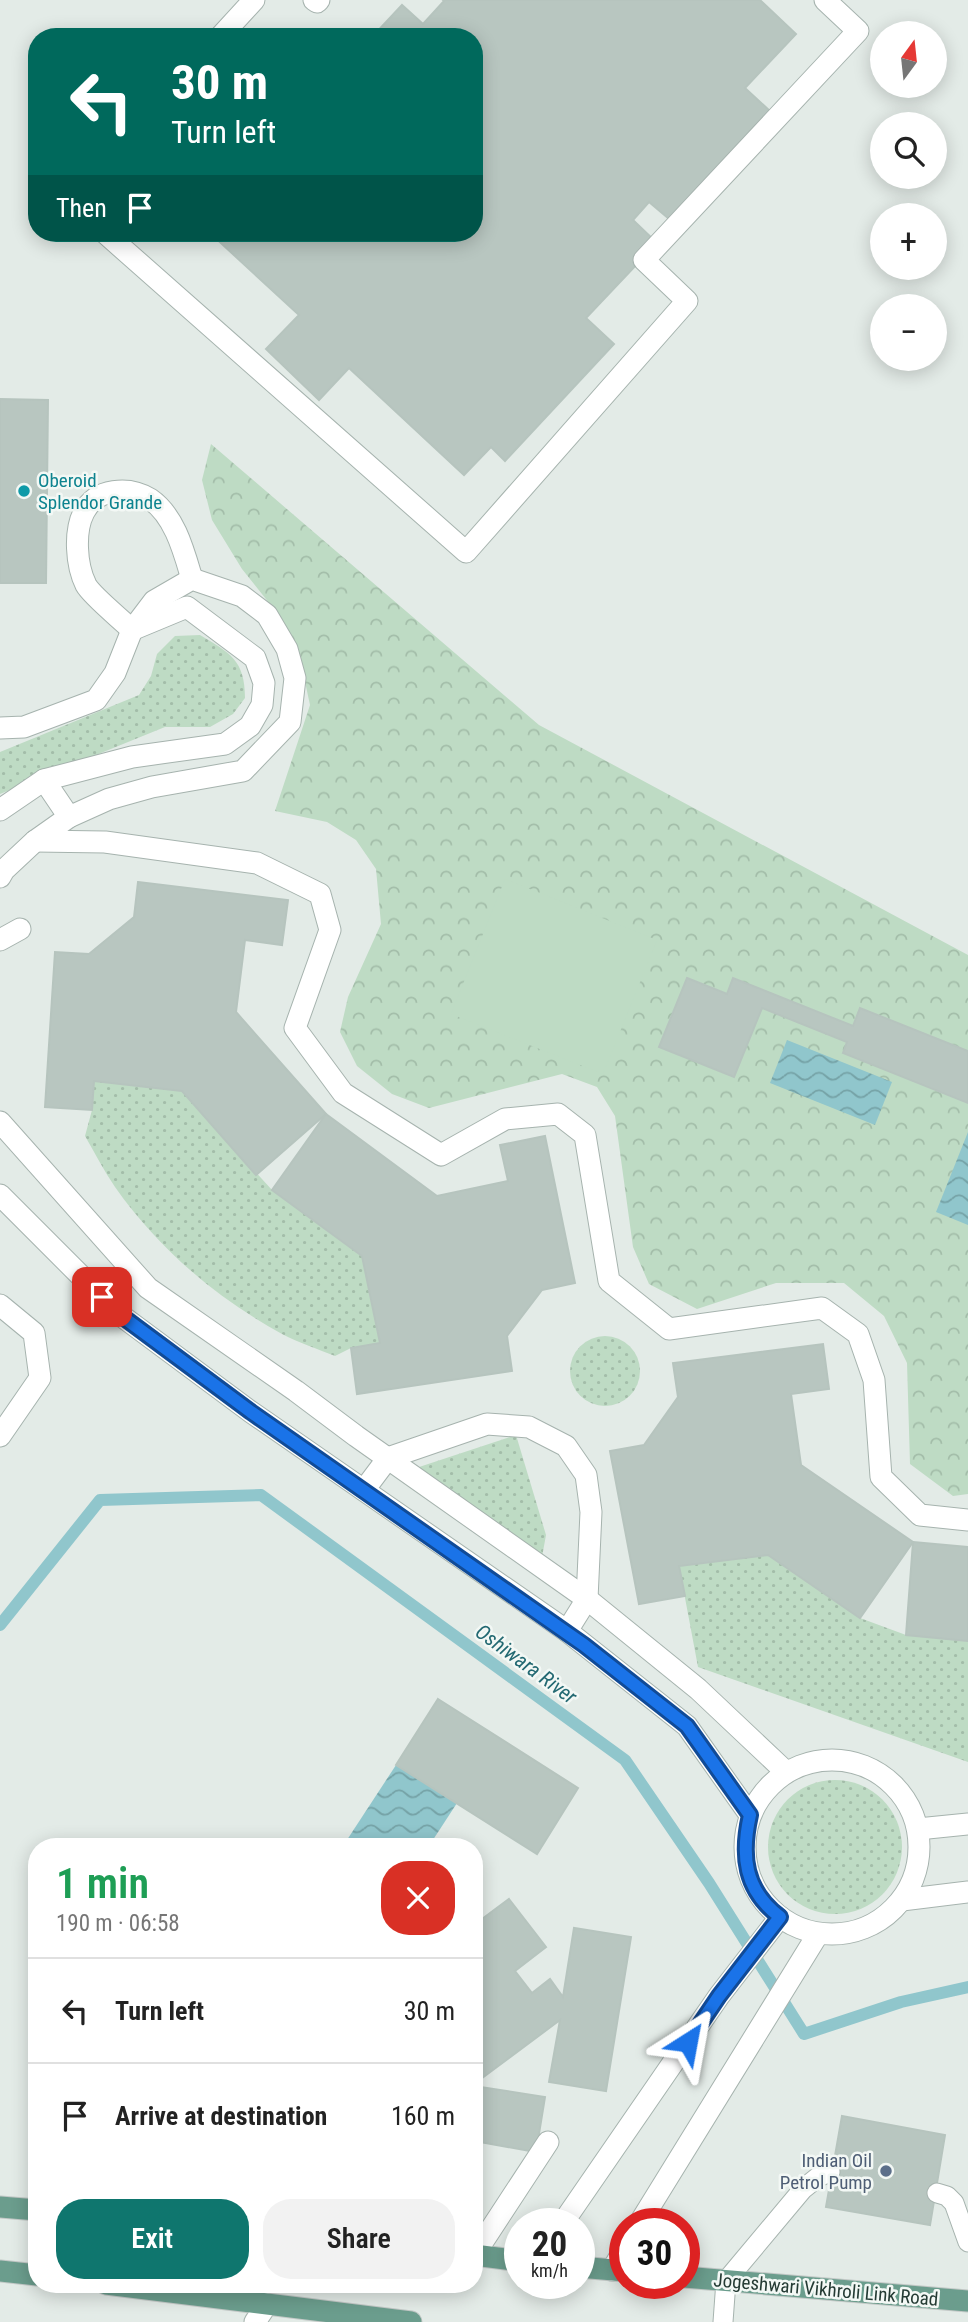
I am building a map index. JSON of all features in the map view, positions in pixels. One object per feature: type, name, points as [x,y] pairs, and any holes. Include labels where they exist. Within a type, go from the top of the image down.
[{"type":"main road","points":[[0,2207],[28,2209]]},
{"type":"main road","points":[[483,2256],[504,2258]]},
{"type":"main road","points":[[0,2271],[28,2274]]},
{"type":"main road","name":"Jogeshwari Vikhroli Link Road","points":[[700,2279],[968,2301]]},
{"type":"main road","points":[[178,2293],[411,2322]]},
{"type":"street","points":[[228,28],[254,0]]},
{"type":"street","points":[[115,242],[466,552],[687,301],[644,260],[858,31],[825,0]]},
{"type":"street","points":[[132,630],[86,586],[76,549],[84,511],[102,494],[126,490],[150,500],[167,519],[182,545],[192,579]]},
{"type":"street","points":[[0,728],[24,727],[96,699],[116,673],[132,630],[154,601],[192,579],[242,596],[267,615],[287,649],[295,678],[290,722],[243,771],[152,787],[109,799],[68,817],[35,841],[0,877]]},
{"type":"street","points":[[0,810],[44,780],[132,757],[225,744],[250,726],[262,705],[264,682],[255,658],[187,607],[132,630]]},
{"type":"street","points":[[44,780],[68,817]]},
{"type":"street","points":[[35,841],[105,842],[257,863],[320,894],[330,929],[295,1028],[343,1093],[441,1155],[505,1119],[558,1114],[585,1135],[608,1281],[669,1329],[822,1308],[858,1334],[874,1380],[881,1477],[920,1515],[968,1520]]},
{"type":"street","points":[[0,940],[20,929]]},
{"type":"street","points":[[3,1132],[148,1288],[587,1600],[698,1689],[786,1772]]},
{"type":"street","points":[[0,1195],[119,1314],[251,1412],[567,1631],[687,1726],[750,1815]]},
{"type":"street","points":[[0,1305],[34,1333],[40,1378],[0,1436]]},
{"type":"street","points":[[364,1490],[388,1458],[487,1424],[529,1427],[566,1446],[586,1475],[592,1511],[587,1600],[567,1631]]},
{"type":"street","points":[[839,1760],[867,1766],[890,1782],[909,1803],[918,1829],[920,1857],[913,1884],[902,1900],[875,1925],[847,1934],[818,1934],[799,1928],[770,1910],[755,1889],[746,1865],[744,1840],[750,1815],[764,1791],[786,1772],[812,1762],[839,1760]]},
{"type":"street","points":[[918,1829],[968,1824]]},
{"type":"street","points":[[902,1900],[968,1892]]},
{"type":"street","points":[[573,2208],[735,1975],[780,1917]]},
{"type":"street","points":[[649,2208],[818,1934]]},
{"type":"street","points":[[483,2241],[548,2142]]},
{"type":"street","points":[[255,2322],[267,2304]]},
{"type":"lane","points":[[723,2322],[726,2281],[803,2189],[818,2176],[830,2172]]},
{"type":"lane","points":[[937,2193],[947,2196],[954,2203],[968,2242]]},
{"type":"green space","points":[[211,444],[539,725],[968,955],[968,1494],[953,1496],[910,1464],[907,1363],[884,1316],[844,1283],[776,1283],[697,1309],[649,1284],[633,1247],[615,1116],[597,1087],[562,1074],[429,1108],[392,1094],[357,1066],[340,1032],[348,997],[381,924],[376,869],[356,840],[327,822],[275,811],[310,705],[299,654],[277,613],[242,569],[212,520],[202,480]]},
{"type":"green space","points":[[200,635],[220,647],[239,666],[245,698],[233,714],[210,727],[165,727],[0,794],[0,752],[139,695],[151,676],[157,654],[175,636]]},
{"type":"green space","points":[[505,879],[657,940],[603,1074],[451,1014]]},
{"type":"green space","points":[[94,1081],[182,1091],[272,1190],[362,1256],[380,1343],[351,1348],[335,1356],[288,1337],[211,1288],[169,1251],[111,1181],[85,1136],[92,1110]]},
{"type":"green space","points":[[605,1336],[630,1346],[640,1371],[630,1396],[605,1406],[580,1396],[570,1371],[580,1346]]},
{"type":"green space","points":[[516,1435],[546,1535],[542,1557],[413,1469]]},
{"type":"green space","points":[[768,1555],[860,1618],[906,1635],[968,1641],[968,1762],[698,1667],[679,1566]]},
{"type":"green space","points":[[835,1780],[861,1785],[882,1800],[897,1821],[902,1847],[897,1873],[882,1894],[861,1909],[835,1914],[809,1909],[788,1894],[773,1873],[768,1847],[773,1821],[788,1800],[809,1785]]},
{"type":"water","points":[[787,1040],[892,1082],[875,1125],[770,1083]]},
{"type":"water","points":[[968,1132],[968,1225],[936,1212]]},
{"type":"water","points":[[396,1765],[457,1803],[434,1838],[348,1838]]},
{"type":"building","points":[[760,0],[796,34],[745,88],[771,112],[669,219],[649,202],[633,220],[657,243],[586,318],[614,344],[505,461],[491,447],[464,475],[349,368],[319,400],[266,349],[299,315],[220,242],[483,242],[483,28],[380,28],[402,5],[423,24],[444,1]]},
{"type":"building","name":"Oberoid Splendor Grande","points":[[0,399],[48,400],[46,583],[0,583]]},
{"type":"building","points":[[138,882],[288,900],[282,945],[245,940],[236,1012],[326,1114],[256,1175],[182,1091],[94,1081],[92,1110],[45,1107],[55,952],[89,954],[134,917]]},
{"type":"building","points":[[687,978],[727,994],[733,978],[853,1026],[860,1008],[968,1051],[968,1103],[843,1053],[847,1042],[762,1008],[734,1077],[659,1047]]},
{"type":"building","points":[[326,1114],[437,1196],[508,1181],[500,1145],[545,1136],[575,1283],[542,1290],[507,1336],[512,1371],[357,1394],[351,1348],[380,1343],[362,1256],[272,1190]]},
{"type":"building","points":[[823,1344],[829,1389],[791,1394],[801,1465],[913,1542],[860,1618],[768,1555],[679,1566],[685,1596],[639,1604],[610,1451],[644,1445],[678,1397],[673,1363]]},
{"type":"building","points":[[913,1542],[968,1547],[968,1641],[906,1635]]},
{"type":"building","points":[[438,1699],[578,1788],[537,1854],[396,1765]]},
{"type":"building","points":[[509,1899],[546,1947],[515,1971],[532,1993],[550,1979],[563,1997],[574,1928],[631,1937],[606,2091],[549,2082],[560,2020],[483,2077],[483,1918]]},
{"type":"building","points":[[483,2087],[545,2097],[536,2152],[483,2143]]},
{"type":"building","name":"Indian Oil Petrol Pump","points":[[842,2116],[945,2135],[930,2225],[826,2207]]},
{"type":"waterway","name":"Oshiwara River","points":[[0,1625],[100,1500],[261,1495],[625,1760],[709,1883],[804,2034],[901,2002],[968,1987]]},
{"type":"place","name":"Oberoid Splendor Grande","points":[[24,491]]},
{"type":"place","name":"Indian Oil Petrol Pump","points":[[886,2171]]},
{"type":"route","points":[[102,1297],[119,1314],[251,1412],[567,1631],[687,1726],[750,1815],[744,1840],[746,1865],[755,1889],[770,1910],[780,1917],[719,1996],[688,2042]]}]
